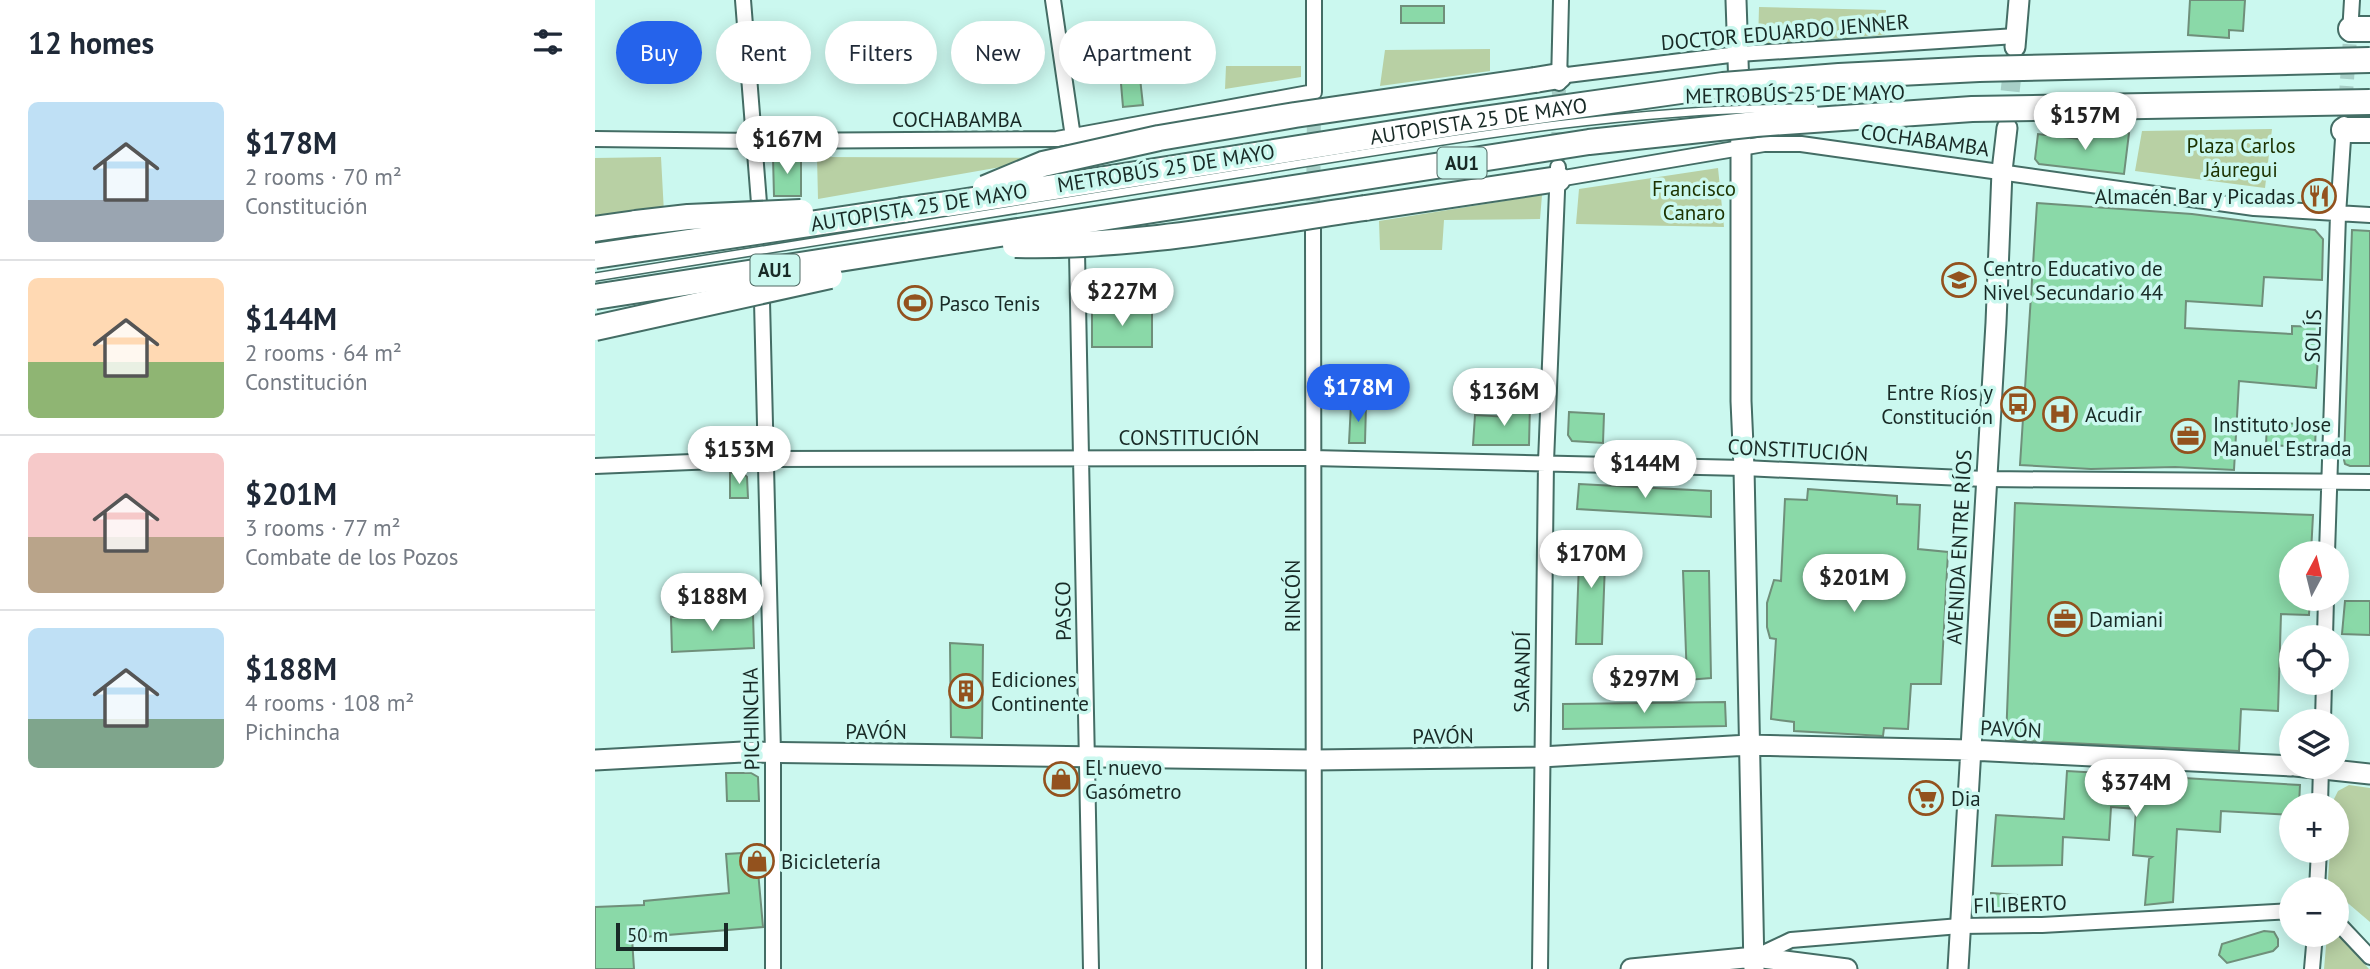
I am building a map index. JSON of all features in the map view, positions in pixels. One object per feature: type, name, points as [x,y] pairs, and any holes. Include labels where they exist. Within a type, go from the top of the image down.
[{"type":"highway","name":"AUTOPISTA 25 DE MAYO","points":[[595,256],[1723,85],[1979,69],[2370,60]]},
{"type":"highway","points":[[948,204],[1043,164],[1159,138],[1295,115],[1551,80]]},
{"type":"highway","name":"AUTOPISTA 25 DE MAYO","points":[[595,297],[955,243],[1589,142],[1756,124],[1972,110],[2370,102]]},
{"type":"highway","points":[[2344,125],[2370,130]]},
{"type":"highway","points":[[955,243],[1086,246],[1365,208],[1558,173]]},
{"type":"highway","points":[[595,229],[688,217],[903,210]]},
{"type":"highway","points":[[595,328],[813,280],[871,264],[911,249]]},
{"type":"street","points":[[743,0],[759,203]]},
{"type":"street","points":[[1053,0],[1074,142]]},
{"type":"street","name":"COCHABAMBA","points":[[595,139],[1057,139],[1074,142],[1314,92],[1314,0]]},
{"type":"street","points":[[1551,80],[1561,0]]},
{"type":"street","points":[[1736,0],[1741,149],[1741,401],[1755,963]]},
{"type":"street","points":[[2015,41],[2019,0]]},
{"type":"street","points":[[2352,0],[2357,33]]},
{"type":"street","name":"DOCTOR EDUARDO JENNER","points":[[1551,80],[1738,54],[2015,41]]},
{"type":"street","name":"SOLÍS","points":[[2327,541],[2338,215],[2344,125]]},
{"type":"street","name":"AVENIDA ENTRE RÍOS","points":[[1958,969],[1996,323],[2002,172],[2007,128]]},
{"type":"street","name":"COCHABAMBA","points":[[1558,173],[1764,145],[1801,144],[2254,208],[2370,215]]},
{"type":"street","name":"SARANDÍ","points":[[1540,969],[1546,462],[1558,173]]},
{"type":"street","name":"RINCÓN","points":[[1313,222],[1314,969]]},
{"type":"street","name":"PASCO","points":[[1077,252],[1091,969]]},
{"type":"street","name":"PICHINCHA","points":[[762,301],[773,753],[773,969]]},
{"type":"street","name":"CONSTITUCIÓN","points":[[595,466],[765,459],[1312,458],[1744,468],[1985,479],[2370,482]]},
{"type":"street","name":"PAVÓN","points":[[595,760],[743,752],[1314,760],[1541,757],[1749,745],[1970,750],[2279,765]]},
{"type":"street","name":"PAVÓN","points":[[2349,771],[2370,774]]},
{"type":"street","name":"FILIBERTO","points":[[1755,963],[1791,940],[1960,926],[2042,925],[2279,912]]},
{"type":"street","points":[[2349,935],[2370,957]]},
{"type":"street","points":[[2312,969],[2314,947]]},
{"type":"street","points":[[1631,969],[1755,963],[1847,969]]},
{"type":"lane","name":"METROBÚS 25 DE MAYO","points":[[595,277],[1453,139],[1544,120],[1617,99]]},
{"type":"lane","name":"METROBÚS 25 DE MAYO","points":[[1453,139],[1696,112],[1825,108]]},
{"type":"lane","name":"METROBÚS 25 DE MAYO","points":[[1852,109],[1972,110]]},
{"type":"green space","points":[[1759,7],[1886,10],[1885,35],[1758,44]]},
{"type":"green space","points":[[1490,49],[1490,71],[1380,86],[1385,50]]},
{"type":"green space","points":[[1226,66],[1301,66],[1301,77],[1225,89]]},
{"type":"green space","name":"Plaza Carlos Jáuregui","points":[[2272,129],[2265,188],[2135,171],[2142,131]]},
{"type":"green space","points":[[661,157],[664,213],[595,220],[595,158]]},
{"type":"green space","points":[[817,157],[1053,158],[818,199]]},
{"type":"green space","name":"Francisco Canaro","points":[[1718,168],[1724,227],[1576,224],[1579,189]]},
{"type":"green space","points":[[1542,195],[1540,219],[1444,220],[1442,250],[1380,250],[1379,221]]},
{"type":"green space","points":[[2349,785],[2370,788],[2370,922],[2349,904],[2349,877],[2328,877],[2329,863],[2349,863],[2349,793],[2337,793]]},
{"type":"green space","points":[[2326,947],[2349,947],[2369,969],[2324,969]]},
{"type":"building","points":[[2190,0],[2245,0],[2243,31],[2229,30],[2229,38],[2188,35]]},
{"type":"building","points":[[1401,6],[1444,6],[1444,23],[1401,23]]},
{"type":"building","points":[[1121,84],[1141,84],[1143,105],[1123,107]]},
{"type":"building","points":[[2107,130],[2129,133],[2124,174],[2039,164],[2035,159],[2038,134],[2087,140],[2088,135],[2106,137]]},
{"type":"building","points":[[801,156],[801,196],[774,196],[773,157]]},
{"type":"building","points":[[2037,203],[2192,214],[2315,230],[2323,239],[2322,280],[2264,277],[2262,306],[2186,301],[2185,328],[2292,334],[2292,326],[2320,327],[2316,388],[2239,381],[2234,470],[2175,467],[2091,469],[2020,465]]},
{"type":"building","points":[[2352,230],[2370,231],[2370,466],[2350,466],[2345,464],[2344,460]]},
{"type":"building","points":[[1092,310],[1152,310],[1152,347],[1092,347]]},
{"type":"building","points":[[1351,404],[1366,404],[1365,443],[1349,443]]},
{"type":"building","points":[[1510,404],[1530,404],[1529,445],[1473,445],[1475,415],[1509,417]]},
{"type":"building","points":[[1569,412],[1604,414],[1603,443],[1572,441],[1568,435]]},
{"type":"building","points":[[2267,422],[2316,425],[2315,447],[2266,445]]},
{"type":"building","points":[[742,472],[747,477],[748,498],[730,498],[730,473]]},
{"type":"building","points":[[1579,484],[1711,491],[1711,517],[1577,509]]},
{"type":"building","points":[[1808,489],[1897,496],[1897,504],[1920,505],[1918,549],[1948,552],[1941,684],[1911,684],[1908,729],[1884,728],[1883,736],[1794,731],[1794,722],[1771,719],[1776,639],[1770,638],[1767,627],[1767,603],[1774,580],[1781,581],[1785,499],[1807,500]]},
{"type":"building","points":[[2015,503],[2313,515],[2312,541],[2279,541],[2279,611],[2309,611],[2309,615],[2281,614],[2278,711],[2241,709],[2239,751],[2006,740]]},
{"type":"building","points":[[1580,535],[1606,536],[1602,644],[1576,644]]},
{"type":"building","points":[[1683,571],[1709,571],[1711,678],[1687,680]]},
{"type":"building","points":[[2349,601],[2370,601],[2370,635],[2349,634],[2349,625],[2343,625],[2344,611],[2349,611]]},
{"type":"building","points":[[753,614],[754,648],[672,652],[671,617]]},
{"type":"building","name":"Ediciones Continente","points":[[950,643],[983,645],[982,738],[951,737]]},
{"type":"building","points":[[1725,702],[1726,726],[1563,729],[1563,704]]},
{"type":"building","points":[[2067,771],[2300,785],[2300,793],[2279,793],[2279,814],[2221,811],[2220,832],[2177,829],[2173,902],[2145,905],[2149,859],[2152,857],[2133,855],[2136,809],[2111,807],[2109,840],[2063,837],[2062,865],[1992,866],[1996,815],[2064,819]]},
{"type":"building","points":[[726,773],[751,773],[758,777],[759,801],[727,801]]},
{"type":"building","points":[[759,852],[763,927],[632,938],[634,969],[595,969],[595,907],[644,905],[644,901],[729,893],[726,854]]},
{"type":"building","points":[[1991,893],[2043,897],[2042,910],[1990,913]]},
{"type":"building","points":[[2264,931],[2274,932],[2278,939],[2278,946],[2273,951],[2227,963],[2219,955],[2222,944]]},
{"type":"tunnel","points":[[2344,121],[2350,39]]},
{"type":"tunnel","points":[[2007,120],[2014,56]]},
{"type":"tunnel","points":[[1558,167],[1559,84]]},
{"type":"tunnel","points":[[1313,222],[1314,107]]},
{"type":"tunnel","points":[[760,225],[761,278]]},
{"type":"place","name":"Almacén Bar y Picadas","points":[[2319,196]]},
{"type":"place","name":"Centro Educativo de Nivel Secundario 44","points":[[1959,280]]},
{"type":"place","name":"Pasco Tenis","points":[[915,303]]},
{"type":"place","name":"Entre Ríos y Constitución","points":[[2018,404]]},
{"type":"place","name":"Acudir","points":[[2060,414]]},
{"type":"place","name":"Instituto Jose Manuel Estrada","points":[[2188,436]]},
{"type":"place","name":"Damiani","points":[[2065,619]]},
{"type":"place","name":"Ediciones Continente","points":[[966,691]]},
{"type":"place","name":"El nuevo Gasómetro","points":[[1061,779]]},
{"type":"place","name":"Dia","points":[[1926,798]]},
{"type":"place","name":"Bicicletería","points":[[757,861]]}]
